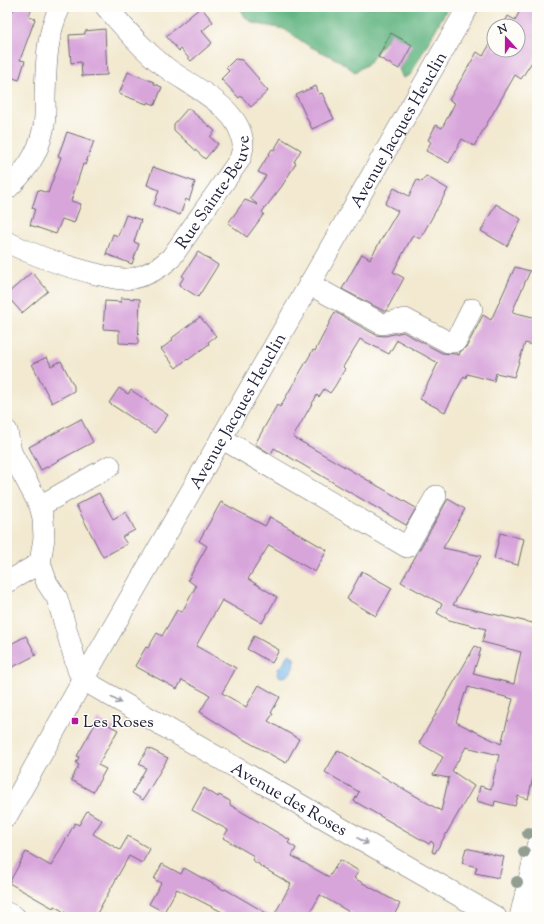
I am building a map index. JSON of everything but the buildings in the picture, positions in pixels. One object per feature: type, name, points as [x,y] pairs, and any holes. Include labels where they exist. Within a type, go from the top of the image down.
[{"type":"street","points":[[7,189],[21,176],[30,162],[38,148],[44,129],[46,64],[49,39],[60,7]]},
{"type":"street","name":"Rue Sainte-Beuve","points":[[7,242],[50,260],[81,270],[116,278],[133,279],[149,274],[171,258],[240,160],[244,146],[239,127],[233,117],[219,104],[155,58],[106,7]]},
{"type":"street","name":"Avenue Jacques Heuclin","points":[[7,816],[83,680],[468,7]]},
{"type":"street","points":[[309,284],[382,324],[405,319],[448,342],[456,341],[472,309]]},
{"type":"street","points":[[7,432],[11,452],[40,506],[44,518],[44,538],[40,562],[47,583],[57,598],[78,670],[83,680]]},
{"type":"street","points":[[221,438],[407,547],[436,496]]},
{"type":"street","points":[[40,506],[110,466]]},
{"type":"street","points":[[7,582],[40,562]]},
{"type":"street","name":"Avenue des Roses","points":[[83,680],[496,917]]},
{"type":"street","points":[[520,917],[537,846]]},
{"type":"street","points":[[7,913],[15,917]]},
{"type":"green space","points":[[240,7],[448,7],[410,75],[403,78],[399,69],[391,33],[369,63],[355,72],[340,61],[309,46],[284,29],[253,23],[245,17]]},
{"type":"water","points":[[290,654],[294,658],[292,671],[284,677],[281,677],[277,674],[278,669],[284,663],[286,657]]},
{"type":"place","name":"Les Roses","points":[[75,721]]}]
